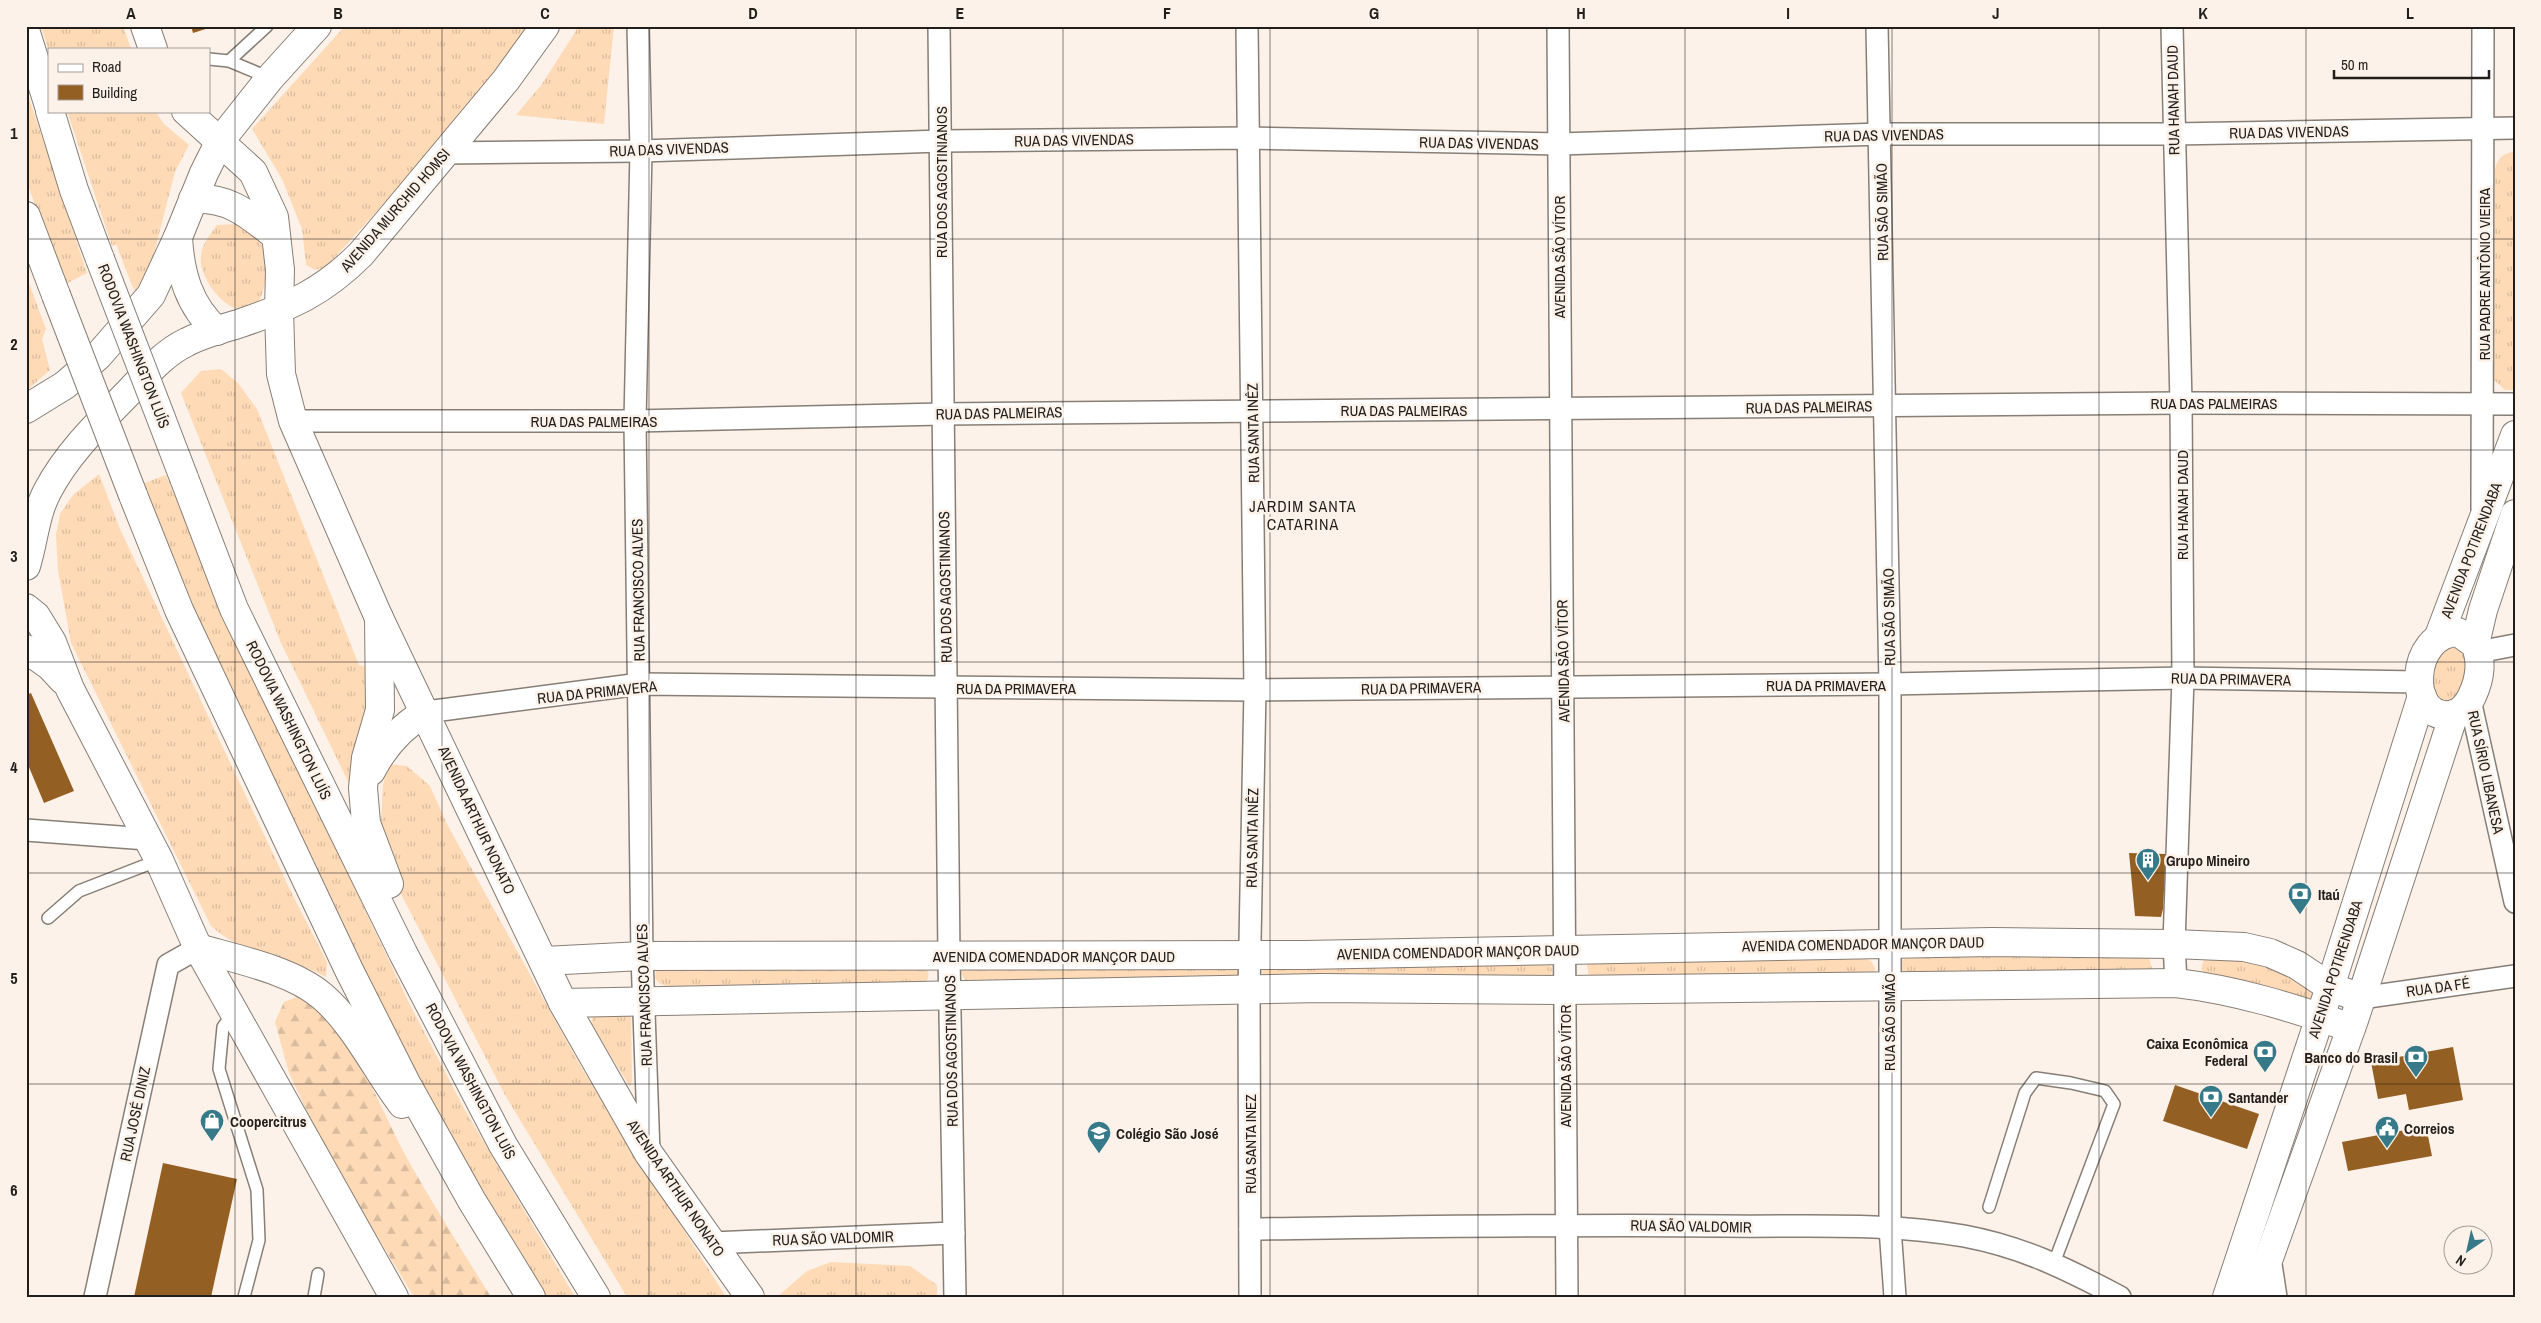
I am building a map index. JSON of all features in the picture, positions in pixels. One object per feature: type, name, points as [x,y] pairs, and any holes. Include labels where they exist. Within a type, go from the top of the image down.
[{"type":"main road","points":[[145,26],[154,48]]},
{"type":"main road","points":[[26,409],[65,386],[98,356],[151,295],[220,141],[270,78],[317,26]]},
{"type":"main road","name":"AVENIDA MURCHID HOMSI","points":[[26,566],[32,546],[34,523],[47,491],[72,452],[167,353],[188,341],[278,310],[320,290],[339,276],[361,254],[506,80],[545,26]]},
{"type":"main road","points":[[26,33],[48,103]]},
{"type":"main road","name":"RODOVIA WASHINGTON LUÍS","points":[[50,112],[74,190],[234,609],[404,953],[503,1145],[596,1297]]},
{"type":"main road","points":[[187,112],[253,172],[274,217],[280,270],[278,310]]},
{"type":"main road","points":[[194,199],[211,198],[229,203],[247,213],[276,236]]},
{"type":"main road","points":[[26,216],[182,618],[349,970],[406,1083],[472,1201],[531,1297]]},
{"type":"main road","points":[[178,237],[180,264],[189,293],[201,313],[217,331]]},
{"type":"main road","name":"AVENIDA ARTHUR NONATO","points":[[278,310],[281,374],[293,421],[379,618],[426,712],[563,1003],[649,1154],[750,1297]]},
{"type":"main road","name":"AVENIDA POTIRENDABA","points":[[2438,636],[2515,435]]},
{"type":"main road","name":"AVENIDA POTIRENDABA","points":[[2477,648],[2483,610],[2515,514]]},
{"type":"main road","points":[[26,608],[36,616],[52,642],[70,689],[153,850],[198,948],[386,1291]]},
{"type":"main road","points":[[379,618],[380,710],[366,758],[363,788],[366,823],[376,854],[403,918],[404,953]]},
{"type":"main road","points":[[2255,1297],[2352,1028],[2462,707],[2479,679],[2477,648],[2458,632],[2447,632],[2438,636],[2430,644],[2424,658],[2420,689],[2427,705],[2435,713],[2444,716],[2462,707]]},
{"type":"main road","points":[[26,649],[50,666],[70,689]]},
{"type":"main road","name":"AVENIDA POTIRENDABA","points":[[2227,1297],[2330,987],[2420,689]]},
{"type":"main road","points":[[363,788],[385,748],[408,723],[426,712]]},
{"type":"main road","name":"AVENIDA COMENDADOR MANÇOR DAUD","points":[[544,961],[642,956],[1250,955],[1992,942],[2174,944],[2244,948],[2270,953],[2297,965],[2330,987],[2361,998]]},
{"type":"main road","points":[[198,948],[244,961],[300,982],[322,996],[343,1019],[387,1085],[472,1201]]},
{"type":"main road","points":[[563,1003],[1320,988],[1565,990],[2176,983],[2217,988],[2352,1028]]},
{"type":"street","name":"RUA FRANCISCO ALVES","points":[[638,26],[641,151],[635,422],[640,684],[642,956],[649,1154]]},
{"type":"street","name":"RUA DOS AGOSTINIANOS","points":[[939,26],[942,414],[955,1297]]},
{"type":"street","name":"RUA SANTA INÊZ","points":[[1247,26],[1255,690],[1249,990]]},
{"type":"street","name":"AVENIDA SÃO VÍTOR","points":[[1558,26],[1567,1297]]},
{"type":"street","name":"RUA SÃO SIMÃO","points":[[1877,26],[1881,134],[1890,684],[1890,1228],[1895,1297]]},
{"type":"street","name":"RUA HANAH DAUD","points":[[2172,26],[2173,134],[2182,403],[2183,678],[2174,944],[2176,983]]},
{"type":"street","name":"RUA PADRE ANTÔNIO VIEIRA","points":[[2482,522],[2484,403],[2483,26]]},
{"type":"street","name":"RUA DAS VIVENDAS","points":[[444,153],[641,151],[941,141],[1248,138],[1559,144],[1881,134],[2173,134],[2515,128]]},
{"type":"street","name":"RUA DAS PALMEIRAS","points":[[293,421],[635,422],[942,414],[1253,411],[1560,410],[2182,403],[2515,404]]},
{"type":"street","points":[[2477,648],[2515,645]]},
{"type":"street","name":"RUA DA PRIMAVERA","points":[[426,712],[640,684],[1255,690],[1890,684],[2183,678],[2420,689]]},
{"type":"street","name":"RUA SÍRIO LIBANESA","points":[[2462,707],[2515,902]]},
{"type":"street","points":[[26,830],[153,850]]},
{"type":"street","name":"RUA JOSÉ DINIZ","points":[[95,1297],[168,965],[198,948]]},
{"type":"street","name":"RUA DA FÉ","points":[[2361,998],[2515,976]]},
{"type":"street","name":"RUA SANTA INEZ","points":[[1249,990],[1250,1297]]},
{"type":"street","name":"RUA SÃO VALDOMIR","points":[[1250,1229],[1566,1224],[1890,1228],[1963,1236],[2008,1247],[2054,1263],[2120,1297]]},
{"type":"street","name":"RUA SÃO VALDOMIR","points":[[712,1243],[954,1233]]},
{"type":"street","points":[[2269,1256],[2276,1297]]},
{"type":"lane","points":[[229,61],[267,26]]},
{"type":"lane","points":[[210,59],[229,61],[270,78]]},
{"type":"lane","points":[[48,918],[79,891],[153,850]]},
{"type":"lane","points":[[234,1012],[223,1027],[219,1069],[257,1190],[258,1240],[244,1297]]},
{"type":"lane","points":[[1989,1207],[2026,1093],[2036,1078],[2071,1082],[2106,1092],[2114,1104],[2054,1263]]},
{"type":"lane","points":[[314,1297],[318,1274]]},
{"type":"green space","points":[[41,26],[123,26],[131,48],[48,48]]},
{"type":"green space","points":[[345,26],[533,26],[491,86],[326,267],[315,270],[306,265],[302,229],[282,179],[252,129]]},
{"type":"green space","points":[[579,26],[614,26],[604,124],[516,115],[542,84]]},
{"type":"green space","points":[[26,89],[87,273],[64,285],[26,180]]},
{"type":"green space","points":[[67,112],[156,112],[164,124],[189,145],[175,172],[151,265],[135,293],[116,244],[112,246]]},
{"type":"green space","points":[[2515,151],[2515,390],[2505,390],[2494,380],[2495,169],[2502,157],[2507,153]]},
{"type":"green space","points":[[238,224],[259,241],[265,255],[266,265],[262,295],[252,307],[243,309],[235,308],[219,297],[207,280],[201,263],[203,247],[217,225]]},
{"type":"green space","points":[[26,275],[46,329],[42,339],[50,370],[26,391]]},
{"type":"green space","points":[[221,369],[238,383],[257,409],[359,665],[366,667],[372,692],[354,794],[281,643],[181,393],[201,371]]},
{"type":"green space","points":[[99,474],[120,529],[292,894],[327,962],[326,977],[296,964],[238,944],[211,926],[71,643],[58,571],[56,535],[60,514],[73,495]]},
{"type":"green space","points":[[166,475],[218,600],[411,1007],[465,1110],[575,1297],[542,1297],[496,1220],[386,1020],[190,609],[142,484]]},
{"type":"green space","points":[[2449,644],[2468,652],[2463,696],[2443,705],[2427,683],[2441,647]]},
{"type":"green space","points":[[388,764],[407,766],[430,786],[447,824],[581,1067],[726,1297],[627,1297],[505,1095],[402,896],[387,858],[381,822],[383,785]]},
{"type":"green space","points":[[2210,953],[2265,964],[2317,988],[2311,1003],[2263,986],[2212,977],[2201,969],[2203,962]]},
{"type":"green space","points":[[2139,954],[2149,958],[2152,968],[2150,975],[1900,979],[1898,964],[1904,959],[1935,957]]},
{"type":"green space","points":[[1863,958],[1871,961],[1875,968],[1874,975],[1589,978],[1587,965],[1595,961]]},
{"type":"green space","points":[[1547,959],[1552,970],[1547,982],[1268,982],[1262,975],[1264,967]]},
{"type":"green space","points":[[923,962],[928,975],[922,987],[668,987],[659,983],[655,978],[656,970],[661,963]]},
{"type":"green space","points":[[964,965],[1236,966],[1239,980],[972,982],[965,980],[961,973]]},
{"type":"green space","points":[[302,995],[320,1010],[336,1028],[350,1049],[408,1160],[491,1297],[414,1297],[326,1152],[289,1073],[275,1022],[284,1002]]},
{"type":"green space","points":[[631,1013],[632,1081],[630,1087],[591,1024],[593,1015]]},
{"type":"green space","points":[[831,1262],[910,1266],[937,1285],[937,1297],[777,1297],[807,1271]]},
{"type":"building","points":[[191,26],[212,26],[212,27],[193,33]]},
{"type":"building","points":[[31,693],[74,791],[44,803],[26,760],[26,695]]},
{"type":"building","name":"Grupo Mineiro","points":[[2129,853],[2166,854],[2161,917],[2135,916]]},
{"type":"building","name":"Banco do Brasil","points":[[2453,1047],[2463,1100],[2409,1110],[2406,1094],[2378,1099],[2371,1062]]},
{"type":"building","name":"Santander","points":[[2175,1085],[2259,1114],[2247,1149],[2163,1121]]},
{"type":"building","name":"Correios","points":[[2426,1126],[2432,1156],[2348,1171],[2342,1142]]},
{"type":"building","points":[[163,1163],[237,1179],[211,1297],[134,1297]]},
{"type":"place","name":"Grupo Mineiro","points":[[2148,881]]},
{"type":"place","name":"Itaú","points":[[2300,915]]},
{"type":"place","name":"Caixa Econômica Federal","points":[[2265,1073]]},
{"type":"place","name":"Banco do Brasil","points":[[2416,1078]]},
{"type":"place","name":"Santander","points":[[2211,1118]]},
{"type":"place","name":"Coopercitrus","points":[[212,1142]]},
{"type":"place","name":"Correios","points":[[2387,1149]]},
{"type":"place","name":"Colégio São José","points":[[1099,1154]]},
{"type":"district","name":"JARDIM SANTA CATARINA","points":[[1303,515]]}]
